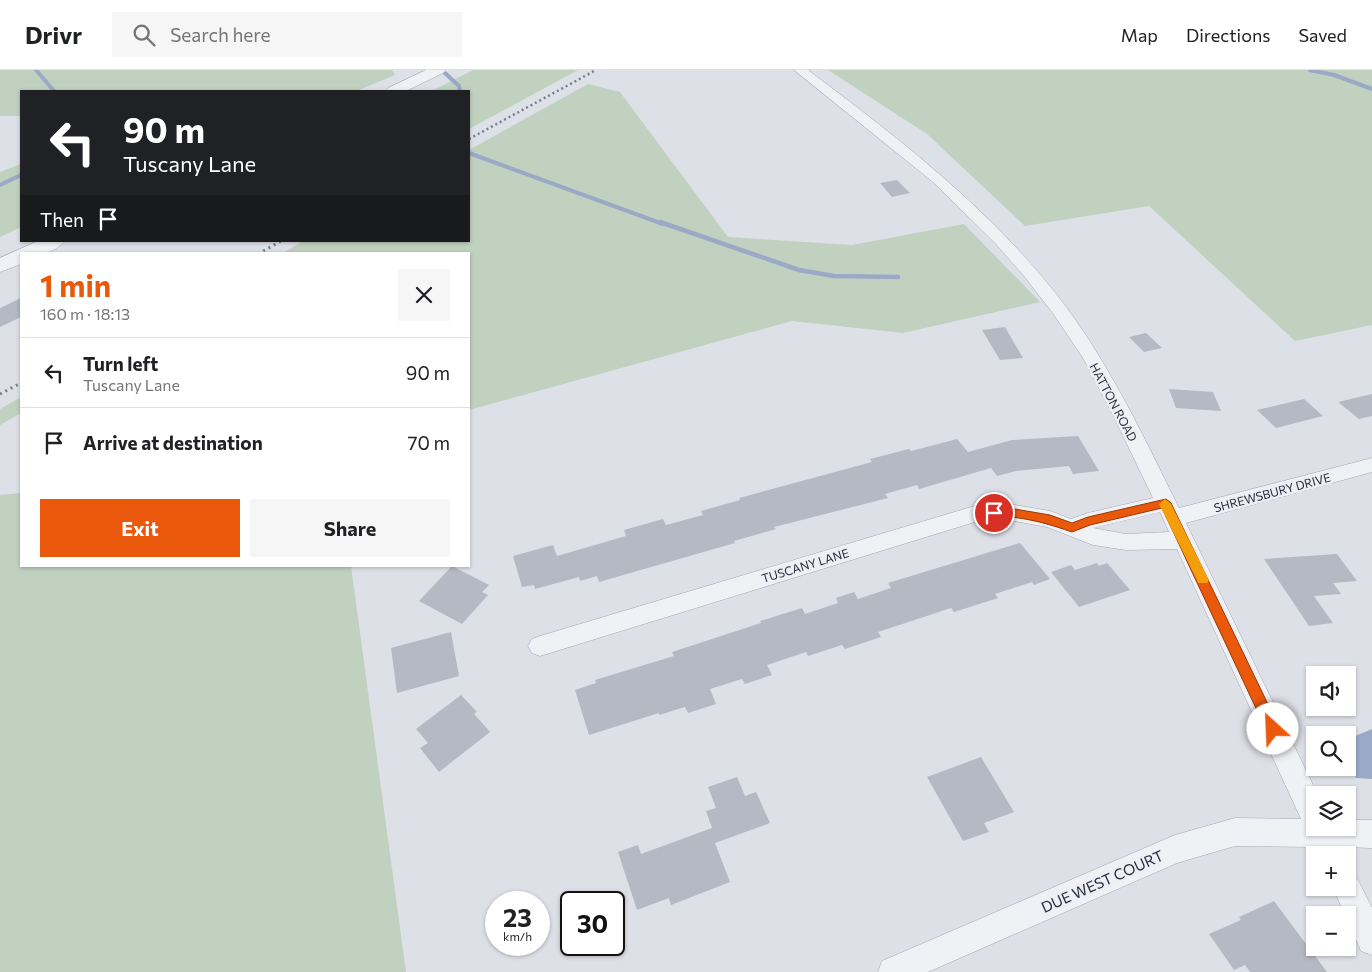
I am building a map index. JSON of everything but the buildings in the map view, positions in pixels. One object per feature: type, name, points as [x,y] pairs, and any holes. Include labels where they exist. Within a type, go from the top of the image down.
[{"type":"street","points":[[396,90],[438,70]]},
{"type":"street","name":"HATTON ROAD","points":[[800,70],[895,142],[942,182],[995,234],[1030,273],[1063,315],[1101,376],[1169,511],[1306,800]]},
{"type":"street","points":[[31,252],[52,242]]},
{"type":"street","points":[[0,266],[20,256]]},
{"type":"street","name":"SHREWSBURY DRIVE","points":[[1169,511],[1372,465]]},
{"type":"street","points":[[1072,527],[1088,521],[1169,511]]},
{"type":"street","name":"TUSCANY LANE","points":[[540,646],[978,513],[1009,512],[1050,519],[1093,537],[1126,542],[1183,540]]},
{"type":"street","name":"DUE WEST COURT","points":[[893,972],[1175,849],[1236,832],[1306,834]]},
{"type":"street","name":"DUE WEST COURT","points":[[1356,834],[1372,834]]},
{"type":"street","points":[[1351,896],[1372,940]]},
{"type":"green space","points":[[0,70],[392,70],[395,75],[358,90],[20,90],[20,116],[0,116]]},
{"type":"green space","points":[[473,70],[578,70],[470,128],[470,90],[434,90]]},
{"type":"green space","points":[[828,70],[1372,70],[1372,325],[1295,341],[1149,206],[1025,226],[927,134]]},
{"type":"green space","points":[[588,84],[620,92],[728,237],[852,245],[964,224],[1040,302],[903,333],[792,321],[470,410],[470,252],[284,252],[301,242],[470,242],[470,149]]},
{"type":"green space","points":[[20,164],[20,227],[0,237],[0,172]]},
{"type":"green space","points":[[20,398],[20,414],[0,425],[0,409]]},
{"type":"green space","points":[[20,493],[20,567],[351,567],[406,972],[0,972],[0,495]]},
{"type":"water","points":[[1372,729],[1372,779],[1356,778],[1355,776],[1356,736]]},
{"type":"waterway","points":[[36,70],[53,90]]},
{"type":"waterway","points":[[1310,70],[1334,75],[1372,89]]},
{"type":"waterway","points":[[445,73],[459,86],[460,90]]},
{"type":"waterway","points":[[470,153],[663,224]]},
{"type":"waterway","points":[[0,185],[20,175]]},
{"type":"waterway","points":[[660,222],[799,270],[834,276],[898,277]]},
{"type":"railway","points":[[470,138],[596,70]]},
{"type":"railway","points":[[262,252],[279,242]]},
{"type":"railway","points":[[0,394],[20,384]]},
{"type":"slow traffic","points":[[1165,504],[1203,580]]},
{"type":"route","points":[[994,513],[1009,512],[1050,519],[1072,527],[1088,521],[1166,503],[1273,729]]}]
